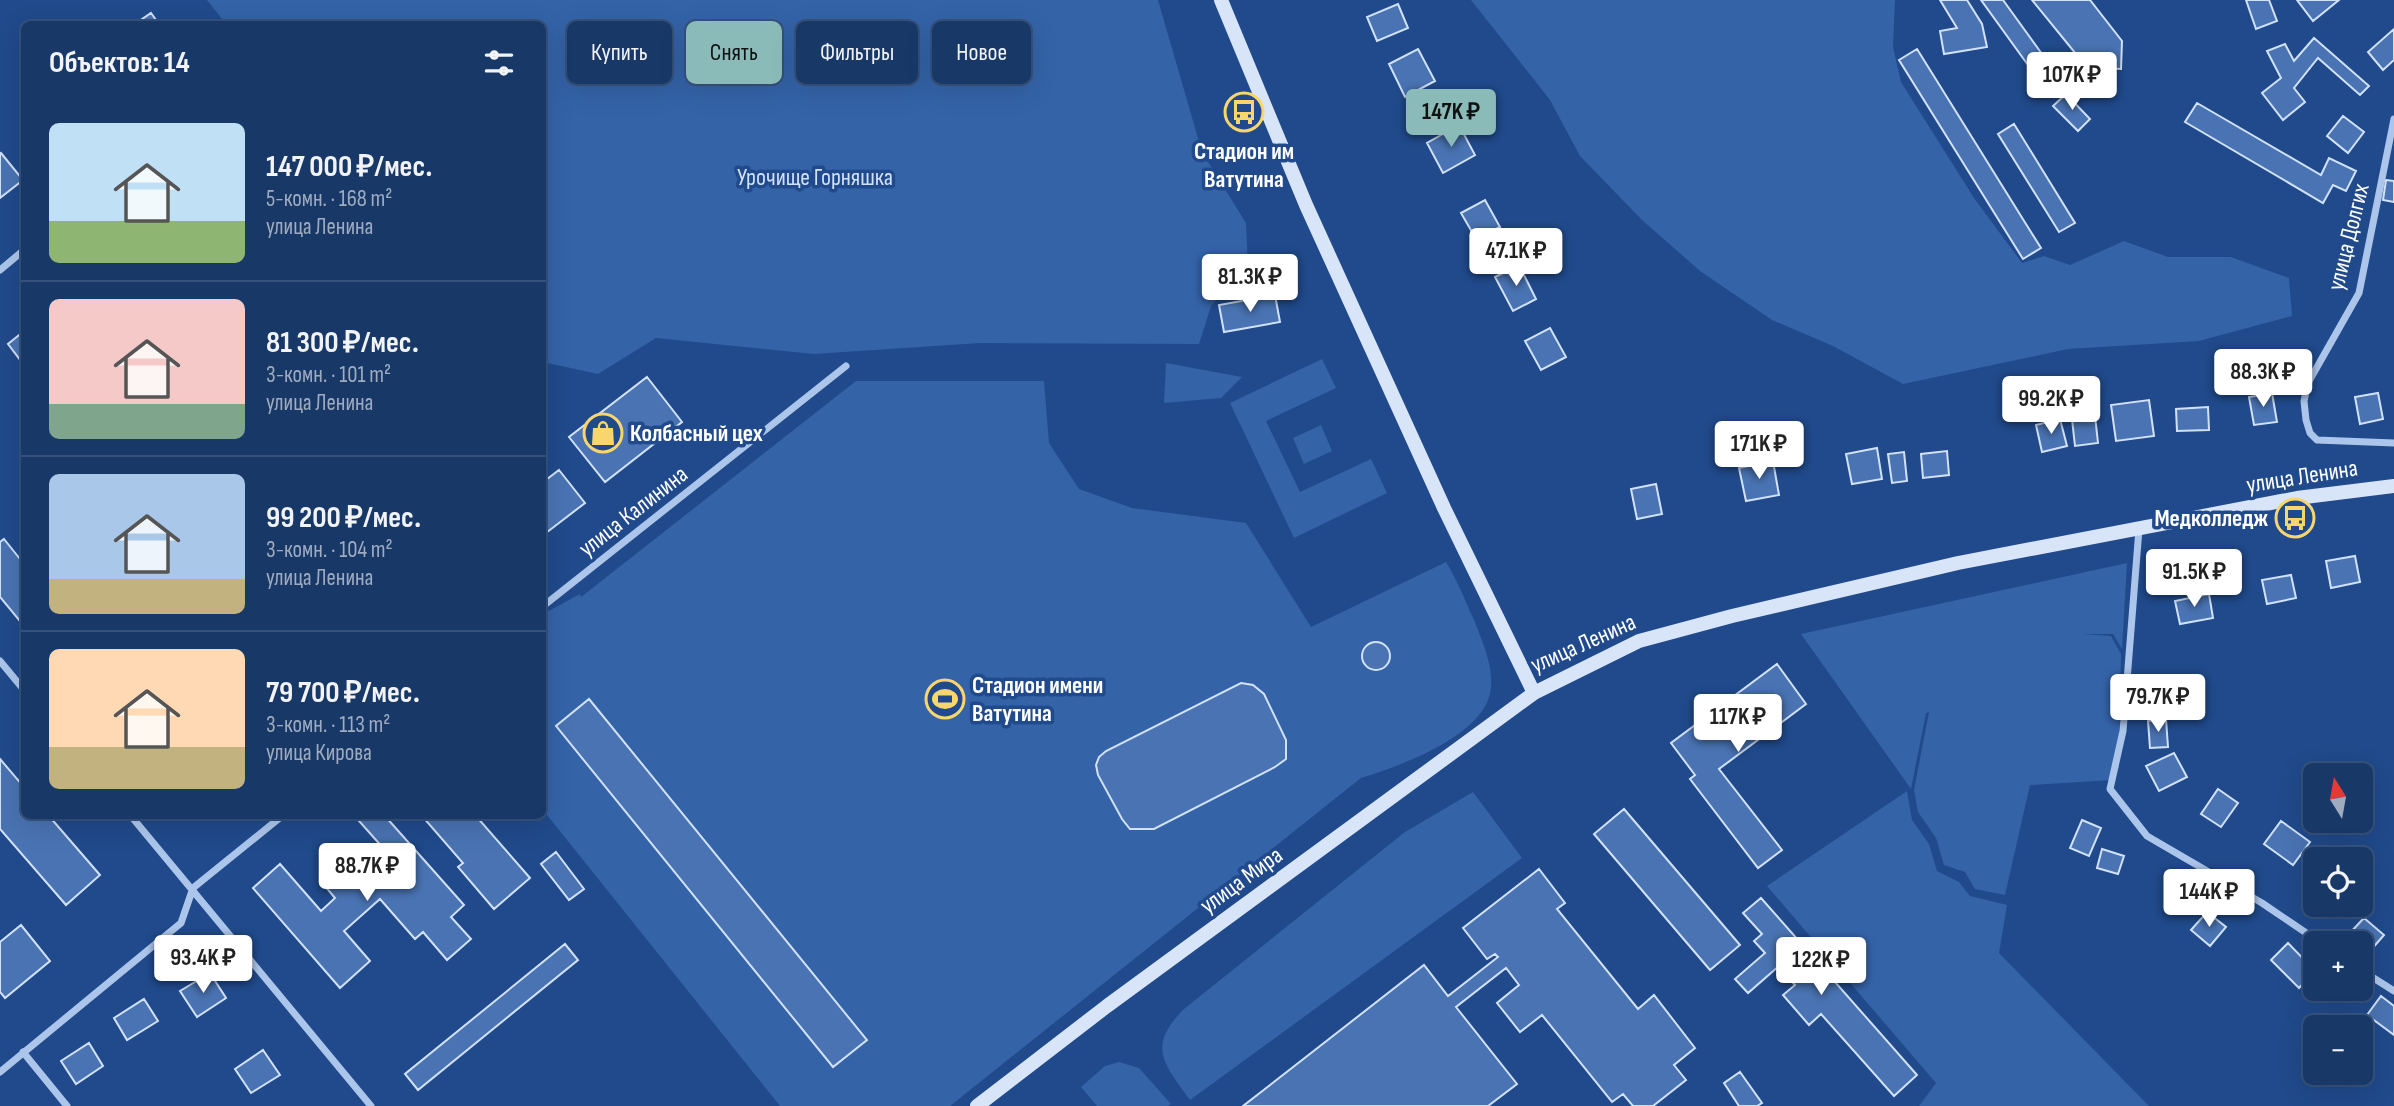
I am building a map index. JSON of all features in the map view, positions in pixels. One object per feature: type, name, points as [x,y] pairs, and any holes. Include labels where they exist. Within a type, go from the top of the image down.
[{"type":"main road","name":"улица Ленина","points":[[1221,0],[1306,205],[1444,508],[1534,693],[1639,641],[1706,623],[1958,563],[2297,498],[2394,486]]},
{"type":"main road","name":"улица Мира","points":[[977,1106],[1107,1006],[1534,693]]},
{"type":"street","name":"улица Долгих","points":[[2394,119],[2358,293],[2308,383],[2304,401],[2309,433],[2317,440],[2394,443]]},
{"type":"street","points":[[0,270],[21,252]]},
{"type":"street","name":"улица Калинина","points":[[546,604],[846,366]]},
{"type":"street","points":[[2139,529],[2123,731],[2110,789],[2147,836],[2262,903],[2303,931]]},
{"type":"street","points":[[0,661],[21,686]]},
{"type":"street","points":[[134,819],[371,1106]]},
{"type":"street","points":[[0,1072],[181,923],[193,888],[278,819]]},
{"type":"street","points":[[2373,978],[2394,991]]},
{"type":"street","points":[[23,1052],[67,1106]]},
{"type":"green space","name":"Урочище Горняшка","points":[[207,0],[1158,0],[1202,152],[1246,223],[1248,268],[1211,306],[1199,344],[980,343],[814,354],[656,338],[598,374],[546,363],[546,21],[224,21]]},
{"type":"green space","points":[[1471,0],[1895,0],[1893,47],[1901,82],[1974,198],[2022,263],[2044,256],[2070,265],[2124,241],[2168,257],[2231,257],[2289,278],[2292,316],[2199,341],[2068,349],[1903,384],[1833,346],[1772,320],[1700,271],[1642,220],[1580,156],[1550,100]]},
{"type":"green space","points":[[1322,359],[1336,388],[1266,421],[1300,492],[1371,459],[1387,493],[1294,538],[1230,403]]},
{"type":"green space","points":[[1166,363],[1242,377],[1221,398],[1164,403]]},
{"type":"green space","name":"Стадион имени Ватутина","points":[[856,381],[1044,381],[1049,443],[1079,489],[1132,508],[1246,523],[1311,627],[1446,562],[1474,620],[1486,653],[1491,687],[1486,704],[1475,720],[1459,734],[1418,757],[1361,778],[950,1106],[780,1106],[546,814],[546,612],[580,594],[581,597]]},
{"type":"green space","points":[[1321,425],[1332,451],[1304,464],[1293,438]]},
{"type":"green space","points":[[2127,563],[2122,649],[2113,634],[2083,634],[2111,636],[2121,654],[2119,768],[2112,780],[2030,785],[2005,895],[1975,889],[1965,872],[1944,865],[1936,838],[1918,812],[1914,790],[1929,712],[1926,713],[1911,789],[1801,634]]},
{"type":"green space","points":[[1907,791],[1912,820],[1929,844],[1937,871],[1959,882],[1970,896],[2007,905],[1999,953],[2149,1106],[1919,1106],[1936,1083],[1767,886]]},
{"type":"green space","points":[[1473,792],[1522,858],[1190,1100],[1166,1065],[1163,1054],[1166,1034],[1184,1009],[1405,832]]},
{"type":"green space","points":[[1119,1062],[1139,1068],[1171,1104],[1097,1106],[1081,1087],[1105,1066]]},
{"type":"building","points":[[1940,0],[1967,0],[1982,24],[1987,47],[1944,54],[1940,31],[1957,28]]},
{"type":"building","points":[[1981,0],[2003,0],[2050,65],[2057,60],[2068,75],[2046,90]]},
{"type":"building","points":[[2032,0],[2090,0],[2122,41],[2121,69],[2106,68],[2106,57],[2089,70]]},
{"type":"building","points":[[2246,0],[2269,0],[2277,21],[2256,29]]},
{"type":"building","points":[[2297,0],[2339,0],[2313,21]]},
{"type":"building","points":[[1398,4],[1408,28],[1377,41],[1367,17]]},
{"type":"building","points":[[151,13],[157,21],[139,21]]},
{"type":"building","points":[[2394,29],[2394,60],[2383,70],[2368,52]]},
{"type":"building","points":[[2314,38],[2369,86],[2360,95],[2318,58],[2294,88],[2305,102],[2283,120],[2262,93],[2281,78],[2267,51],[2285,44],[2294,61]]},
{"type":"building","points":[[1418,49],[1435,81],[1405,97],[1389,64]]},
{"type":"building","points":[[1917,49],[2041,248],[2023,259],[1899,60]]},
{"type":"building","points":[[2066,94],[2090,119],[2078,131],[2053,106]]},
{"type":"building","points":[[2197,103],[2321,175],[2329,158],[2356,171],[2346,191],[2333,185],[2323,203],[2185,122]]},
{"type":"building","points":[[2343,116],[2364,132],[2348,153],[2327,136]]},
{"type":"building","points":[[2014,124],[2075,223],[2059,232],[1998,134]]},
{"type":"building","points":[[1459,125],[1475,155],[1443,173],[1427,143]]},
{"type":"building","points":[[0,154],[21,178],[21,182],[0,198]]},
{"type":"building","points":[[2386,180],[2394,181],[2394,202],[2383,200]]},
{"type":"building","points":[[1485,200],[1500,227],[1476,239],[1461,213]]},
{"type":"building","points":[[1519,265],[1536,299],[1513,311],[1495,277]]},
{"type":"building","points":[[1275,295],[1280,322],[1224,332],[1219,305]]},
{"type":"building","points":[[1550,328],[1566,357],[1541,370],[1525,341]]},
{"type":"building","points":[[21,333],[21,361],[8,344]]},
{"type":"building","points":[[647,377],[682,422],[605,482],[569,437]]},
{"type":"building","points":[[2272,393],[2277,422],[2254,425],[2249,397]]},
{"type":"building","points":[[2378,393],[2383,419],[2360,424],[2355,397]]},
{"type":"building","points":[[2149,400],[2154,436],[2116,441],[2111,405]]},
{"type":"building","points":[[2208,407],[2209,430],[2177,431],[2176,409]]},
{"type":"building","points":[[2095,416],[2098,443],[2075,446],[2072,419]]},
{"type":"building","points":[[2060,419],[2067,446],[2042,452],[2036,425]]},
{"type":"building","points":[[1877,448],[1882,479],[1852,484],[1846,454]]},
{"type":"building","points":[[1947,451],[1949,475],[1923,478],[1921,454]]},
{"type":"building","points":[[1904,452],[1907,481],[1892,483],[1888,454]]},
{"type":"building","points":[[1773,461],[1779,495],[1746,501],[1739,468]]},
{"type":"building","points":[[559,470],[585,503],[546,533],[546,480]]},
{"type":"building","points":[[1656,484],[1662,514],[1637,519],[1631,489]]},
{"type":"building","points":[[4,539],[21,560],[21,622],[0,597],[0,542]]},
{"type":"building","points":[[2355,556],[2360,582],[2331,588],[2326,561]]},
{"type":"building","points":[[2291,575],[2296,598],[2267,604],[2262,580]]},
{"type":"building","points":[[2209,594],[2213,618],[2180,624],[2175,601]]},
{"type":"building","points":[[1376,642],[1386,646],[1390,656],[1386,666],[1376,670],[1366,666],[1362,656],[1366,646]]},
{"type":"building","points":[[1777,664],[1806,704],[1719,769],[1782,850],[1758,868],[1690,779],[1695,775],[1671,743]]},
{"type":"building","points":[[1241,683],[1253,685],[1264,694],[1286,740],[1286,759],[1154,829],[1130,829],[1098,775],[1096,765],[1099,757]]},
{"type":"building","points":[[589,699],[867,1040],[833,1067],[556,726]]},
{"type":"building","points":[[2166,719],[2168,747],[2150,748],[2148,721]]},
{"type":"building","points":[[2174,753],[2187,777],[2159,791],[2146,766]]},
{"type":"building","points":[[0,759],[21,784],[21,819],[52,819],[100,875],[66,905],[0,829]]},
{"type":"building","points":[[2218,789],[2238,803],[2221,827],[2201,814]]},
{"type":"building","points":[[1624,809],[1740,945],[1710,970],[1594,834]]},
{"type":"building","points":[[388,819],[464,905],[451,917],[471,939],[447,960],[423,932],[415,939],[380,899],[344,931],[370,961],[340,988],[253,888],[280,864],[321,911],[335,898],[320,880],[345,859],[357,872],[384,849],[359,821]]},
{"type":"building","points":[[425,819],[479,819],[530,878],[494,909],[458,867],[463,863]]},
{"type":"building","points":[[2082,820],[2101,828],[2089,856],[2070,848]]},
{"type":"building","points":[[2281,821],[2310,842],[2303,847],[2303,851],[2293,865],[2264,844]]},
{"type":"building","points":[[2102,849],[2124,856],[2118,874],[2097,868]]},
{"type":"building","points":[[556,852],[584,889],[569,900],[541,864]]},
{"type":"building","points":[[1539,869],[1565,903],[1557,909],[1638,1009],[1654,995],[1695,1048],[1674,1065],[1686,1080],[1653,1106],[1633,1106],[1623,1094],[1612,1102],[1542,1015],[1520,1032],[1497,1003],[1519,985],[1506,968],[1456,1007],[1517,1084],[1488,1106],[1243,1106],[1424,965],[1448,996],[1498,957],[1495,954],[1487,959],[1463,928]]},
{"type":"building","points":[[1761,898],[1917,1075],[1894,1096],[1821,1014],[1809,1025],[1783,995],[1795,985],[1779,966],[1748,993],[1735,979],[1765,953],[1754,941],[1762,934],[1743,913]]},
{"type":"building","points":[[2207,912],[2226,927],[2210,946],[2191,930]]},
{"type":"building","points":[[2364,918],[2384,935],[2373,948],[2373,931],[2352,931]]},
{"type":"building","points":[[21,925],[50,961],[5,998],[0,992],[0,942]]},
{"type":"building","points":[[2288,943],[2303,959],[2303,984],[2299,988],[2271,960]]},
{"type":"building","points":[[565,944],[578,960],[418,1090],[405,1074]]},
{"type":"building","points":[[210,973],[226,998],[197,1017],[180,991]]},
{"type":"building","points":[[2381,996],[2394,1006],[2394,1035],[2373,1019],[2373,1015],[2367,1015]]},
{"type":"building","points":[[144,999],[158,1021],[127,1040],[114,1018]]},
{"type":"building","points":[[89,1043],[103,1066],[76,1084],[61,1061]]},
{"type":"building","points":[[263,1050],[280,1075],[251,1093],[235,1069]]},
{"type":"building","points":[[1740,1072],[1762,1103],[1757,1106],[1739,1106],[1724,1083]]},
{"type":"place","name":"Стадион им Ватутина","points":[[1244,112]]},
{"type":"place","name":"Колбасный цех","points":[[603,433]]},
{"type":"place","name":"Медколледж","points":[[2295,518]]},
{"type":"place","name":"Стадион имени Ватутина","points":[[945,699]]}]
